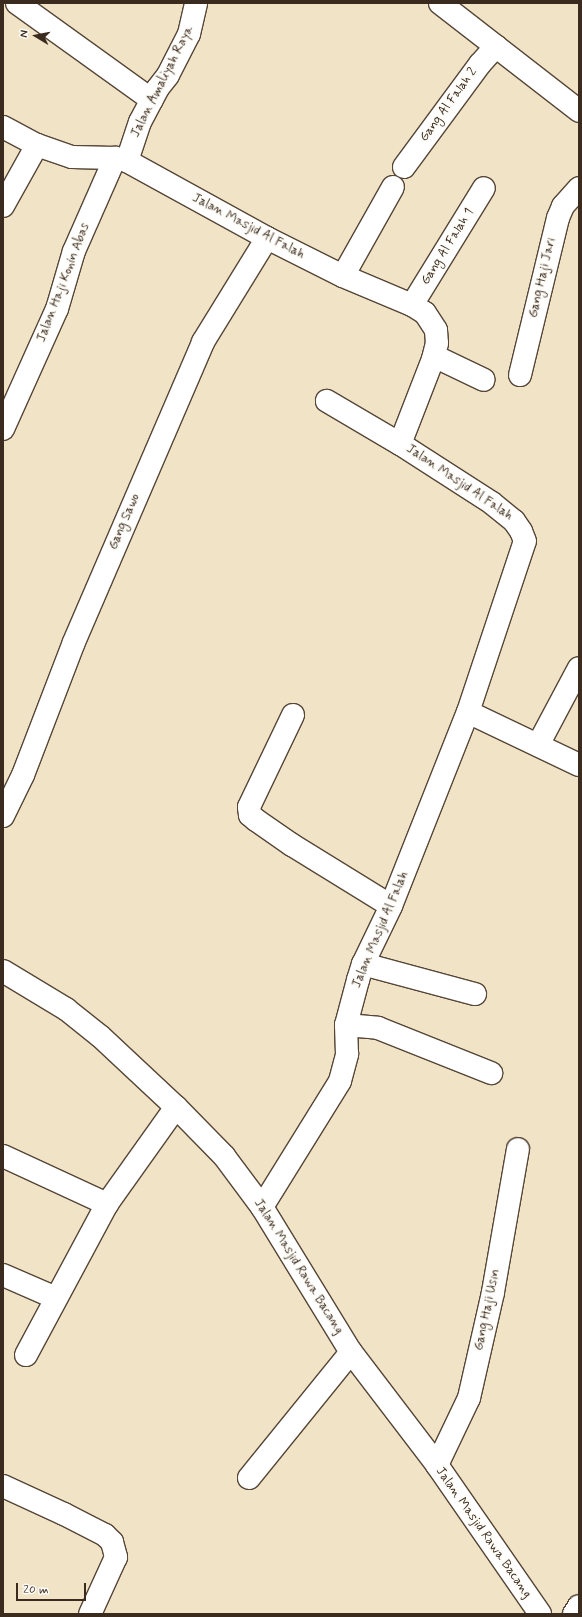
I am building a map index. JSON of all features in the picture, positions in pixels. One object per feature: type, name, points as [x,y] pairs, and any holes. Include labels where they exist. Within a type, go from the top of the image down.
[{"type":"street","points":[[17,3],[152,100]]},
{"type":"street","name":"Jalan Amaliyah Raya","points":[[121,160],[140,122],[168,75],[189,34],[196,3]]},
{"type":"street","points":[[440,3],[579,111]]},
{"type":"street","name":"Gang Al Falah 2","points":[[404,167],[480,64],[496,46]]},
{"type":"street","points":[[3,126],[37,145],[72,157],[121,160]]},
{"type":"street","points":[[3,206],[37,145]]},
{"type":"street","name":"Jalan Masjid Al Falah","points":[[121,160],[267,238],[343,276],[412,305],[425,313],[436,330],[437,343],[434,356],[400,444],[492,503],[514,521],[521,531],[525,541],[468,712],[391,906],[364,964],[346,1025],[347,1054],[340,1081],[262,1207]]},
{"type":"street","name":"Jalan Haji Konin Abas","points":[[3,429],[57,309],[74,251],[121,160]]},
{"type":"street","points":[[343,276],[393,187]]},
{"type":"street","name":"Gang Al Falah 1","points":[[412,305],[484,188]]},
{"type":"street","name":"Gang Haji Jari","points":[[520,375],[558,218],[563,206],[579,188]]},
{"type":"street","name":"Gang Sawo","points":[[3,816],[23,775],[78,634],[203,342],[267,238]]},
{"type":"street","points":[[434,356],[484,380]]},
{"type":"street","points":[[327,401],[400,444]]},
{"type":"street","points":[[538,745],[579,668]]},
{"type":"street","points":[[468,712],[579,765]]},
{"type":"street","points":[[293,715],[249,807],[250,815],[292,845],[391,906]]},
{"type":"street","points":[[364,964],[475,994]]},
{"type":"street","name":"Jalan Masjid Rawa Bacang","points":[[3,971],[66,1008],[100,1036],[176,1107],[224,1156],[262,1207],[351,1352],[436,1465],[540,1614]]},
{"type":"street","points":[[346,1025],[378,1028],[491,1073]]},
{"type":"street","points":[[26,1355],[107,1204],[176,1107]]},
{"type":"street","name":"Gang Haji Usin","points":[[436,1465],[469,1398],[493,1292],[518,1148]]},
{"type":"street","points":[[3,1156],[107,1204]]},
{"type":"street","points":[[3,1275],[56,1298]]},
{"type":"street","points":[[249,1478],[351,1352]]},
{"type":"street","points":[[3,1486],[105,1535],[112,1542],[116,1557],[90,1614]]},
{"type":"street","points":[[574,1614],[579,1606]]}]
